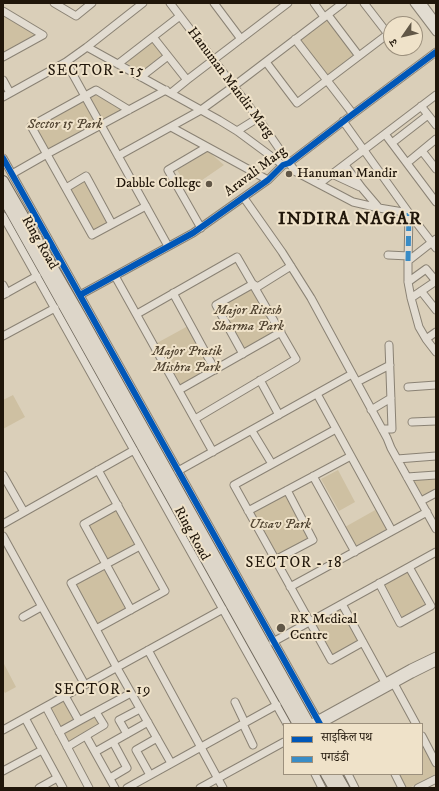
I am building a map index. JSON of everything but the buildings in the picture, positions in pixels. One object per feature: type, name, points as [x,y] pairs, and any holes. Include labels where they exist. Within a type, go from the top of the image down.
[{"type":"highway","name":"Ring Road","points":[[3,181],[297,723]]},
{"type":"highway","name":"Ring Road","points":[[3,197],[315,723]]},
{"type":"highway","points":[[327,775],[334,788]]},
{"type":"highway","points":[[337,775],[344,788]]},
{"type":"street","points":[[56,3],[76,16],[92,3]]},
{"type":"street","points":[[3,97],[66,62],[143,3]]},
{"type":"street","name":"Hanuman Mandir Marg","points":[[170,3],[258,118],[286,164]]},
{"type":"street","points":[[214,3],[241,39]]},
{"type":"street","points":[[275,3],[280,9]]},
{"type":"street","points":[[12,174],[129,110],[168,92],[214,60],[288,3]]},
{"type":"street","points":[[314,3],[359,56]]},
{"type":"street","points":[[118,156],[201,110],[343,3]]},
{"type":"street","points":[[266,62],[297,103],[388,34],[364,3]]},
{"type":"street","points":[[414,3],[436,32]]},
{"type":"street","points":[[422,3],[436,22]]},
{"type":"street","points":[[3,11],[43,36],[3,57]]},
{"type":"street","points":[[118,64],[180,16]]},
{"type":"street","points":[[153,37],[187,80]]},
{"type":"street","points":[[295,39],[353,114]]},
{"type":"street","points":[[87,47],[219,120],[296,172],[353,202],[409,213]]},
{"type":"street","name":"Aravali Marg","points":[[80,295],[201,228],[244,198],[286,164],[436,52]]},
{"type":"street","points":[[141,77],[168,56]]},
{"type":"street","points":[[66,62],[168,246]]},
{"type":"street","points":[[3,80],[10,93]]},
{"type":"street","points":[[129,110],[96,90],[31,126],[92,235],[146,206]]},
{"type":"street","points":[[319,184],[436,95]]},
{"type":"street","points":[[421,106],[436,125]]},
{"type":"street","points":[[392,143],[428,115]]},
{"type":"street","points":[[237,131],[258,118]]},
{"type":"street","points":[[343,121],[420,228],[434,243],[408,258],[388,255]]},
{"type":"street","points":[[171,126],[268,180]]},
{"type":"street","points":[[385,134],[436,202]]},
{"type":"street","points":[[407,163],[436,139]]},
{"type":"street","points":[[201,228],[168,170],[208,147]]},
{"type":"street","points":[[422,151],[433,160],[436,169]]},
{"type":"street","points":[[3,158],[273,642],[315,723],[389,683],[435,661]]},
{"type":"street","points":[[345,164],[378,208]]},
{"type":"street","points":[[332,174],[362,188]]},
{"type":"street","points":[[66,188],[86,176],[112,224]]},
{"type":"street","points":[[244,198],[282,252],[310,298],[436,529]]},
{"type":"street","points":[[409,213],[408,282],[411,298],[419,327],[426,339],[436,351]]},
{"type":"street","points":[[3,216],[286,723]]},
{"type":"street","points":[[413,234],[420,228]]},
{"type":"street","points":[[137,314],[237,257],[296,359],[195,419]]},
{"type":"street","points":[[243,354],[216,305],[253,284],[259,286],[291,266]]},
{"type":"street","points":[[408,282],[426,269],[436,281],[411,298]]},
{"type":"street","points":[[3,285],[5,294],[37,276]]},
{"type":"street","points":[[115,276],[213,452]]},
{"type":"street","points":[[421,291],[436,310]]},
{"type":"street","points":[[173,293],[216,370]]},
{"type":"street","points":[[3,336],[55,308]]},
{"type":"street","points":[[179,390],[281,332]]},
{"type":"street","points":[[426,339],[436,332]]},
{"type":"street","points":[[382,429],[392,429],[389,345]]},
{"type":"street","points":[[357,382],[390,364]]},
{"type":"street","points":[[178,471],[352,374]]},
{"type":"street","points":[[260,380],[279,415]]},
{"type":"street","points":[[408,387],[436,385]]},
{"type":"street","points":[[317,394],[392,532]]},
{"type":"street","points":[[371,410],[391,398]]},
{"type":"street","points":[[412,422],[436,421]]},
{"type":"street","points":[[336,429],[234,485],[331,660],[363,642]]},
{"type":"street","points":[[252,431],[272,464]]},
{"type":"street","points":[[3,524],[134,450]]},
{"type":"street","points":[[248,511],[351,456]]},
{"type":"street","points":[[397,459],[436,456]]},
{"type":"street","points":[[96,629],[165,591],[98,470]]},
{"type":"street","points":[[3,475],[24,512]]},
{"type":"street","points":[[407,478],[436,475]]},
{"type":"street","points":[[313,476],[354,552]]},
{"type":"street","points":[[275,560],[314,540],[287,490]]},
{"type":"street","points":[[421,501],[436,493]]},
{"type":"street","points":[[118,505],[84,524],[131,610]]},
{"type":"street","points":[[290,587],[427,512]]},
{"type":"street","points":[[3,536],[85,685]]},
{"type":"street","points":[[140,546],[71,583],[171,763]]},
{"type":"street","points":[[273,642],[436,552]]},
{"type":"street","points":[[379,583],[400,623],[430,606],[409,567]]},
{"type":"street","points":[[342,604],[363,642],[414,723]]},
{"type":"street","points":[[23,617],[42,607]]},
{"type":"street","points":[[3,730],[223,609]]},
{"type":"street","points":[[148,650],[223,788]]},
{"type":"street","points":[[59,732],[131,693]]},
{"type":"street","points":[[65,696],[79,721]]},
{"type":"street","points":[[235,702],[253,745]]},
{"type":"street","points":[[127,788],[277,705]]},
{"type":"street","points":[[46,707],[89,788]]},
{"type":"street","points":[[127,734],[119,720],[140,709]]},
{"type":"street","points":[[67,747],[104,725],[96,712]]},
{"type":"street","points":[[25,718],[63,788]]},
{"type":"street","points":[[95,752],[148,722]]},
{"type":"street","points":[[86,736],[115,788]]},
{"type":"street","points":[[150,775],[136,750],[157,738]]},
{"type":"street","points":[[423,738],[436,763]]},
{"type":"street","points":[[110,778],[128,768],[113,742]]},
{"type":"street","points":[[200,788],[283,743]]},
{"type":"street","points":[[3,771],[42,750]]},
{"type":"street","points":[[316,775],[322,788]]},
{"type":"street","points":[[348,775],[355,788]]},
{"type":"street","points":[[396,775],[402,788]]},
{"type":"street","points":[[39,788],[58,778]]},
{"type":"street","points":[[418,788],[436,779]]},
{"type":"green space","points":[[3,15],[36,35],[3,52]]},
{"type":"green space","points":[[327,19],[355,55],[328,76],[300,40]]},
{"type":"green space","points":[[152,40],[164,55],[142,72],[123,61]]},
{"type":"green space","points":[[95,94],[123,109],[103,120],[89,97]]},
{"type":"green space","name":"Sector 15 Park","points":[[83,99],[97,124],[48,151],[33,126]]},
{"type":"green space","points":[[208,151],[224,165],[189,189],[177,170]]},
{"type":"green space","points":[[85,180],[109,223],[94,231],[70,189]]},
{"type":"green space","name":"Major Ritesh Sharma Park","points":[[252,288],[276,332],[245,350],[220,306]]},
{"type":"green space","name":"Major Pratik Mishra Park","points":[[188,326],[212,368],[181,385],[157,343]]},
{"type":"green space","points":[[13,395],[25,417],[3,429],[3,400]]},
{"type":"green space","points":[[338,470],[355,502],[339,511],[321,479]]},
{"type":"green space","points":[[436,479],[436,489],[423,496],[413,480]]},
{"type":"green space","name":"Utsav Park","points":[[285,494],[309,538],[275,556],[251,513]]},
{"type":"green space","points":[[377,509],[387,529],[355,546],[345,527]]},
{"type":"green space","points":[[116,510],[136,544],[108,560],[89,526]]},
{"type":"green space","points":[[105,570],[126,608],[97,624],[76,585]]},
{"type":"green space","points":[[408,572],[425,605],[402,617],[384,584]]},
{"type":"green space","points":[[342,607],[360,641],[332,657],[313,623]]},
{"type":"green space","points":[[3,662],[16,687],[5,693],[3,690]]},
{"type":"green space","points":[[65,701],[78,723],[95,714],[101,725],[68,743],[50,709]]},
{"type":"green space","points":[[423,746],[436,770],[436,774],[409,788],[406,788],[400,775],[423,775]]},
{"type":"marked path","points":[[408,261],[409,213]]},
{"type":"cycle path","points":[[80,295],[193,233],[268,180],[283,165],[289,163],[436,52]]},
{"type":"cycle path","points":[[3,158],[319,723]]},
{"type":"place","name":"Hanuman Mandir","points":[[289,174]]},
{"type":"place","name":"Dabble College","points":[[209,184]]},
{"type":"place","name":"RK Medical Centre","points":[[281,628]]},
{"type":"district","name":"SECTOR - 15","points":[[96,72]]},
{"type":"district","name":"INDIRA NAGAR","points":[[350,220]]},
{"type":"district","name":"SECTOR - 18","points":[[294,564]]},
{"type":"district","name":"SECTOR - 19","points":[[103,691]]}]
